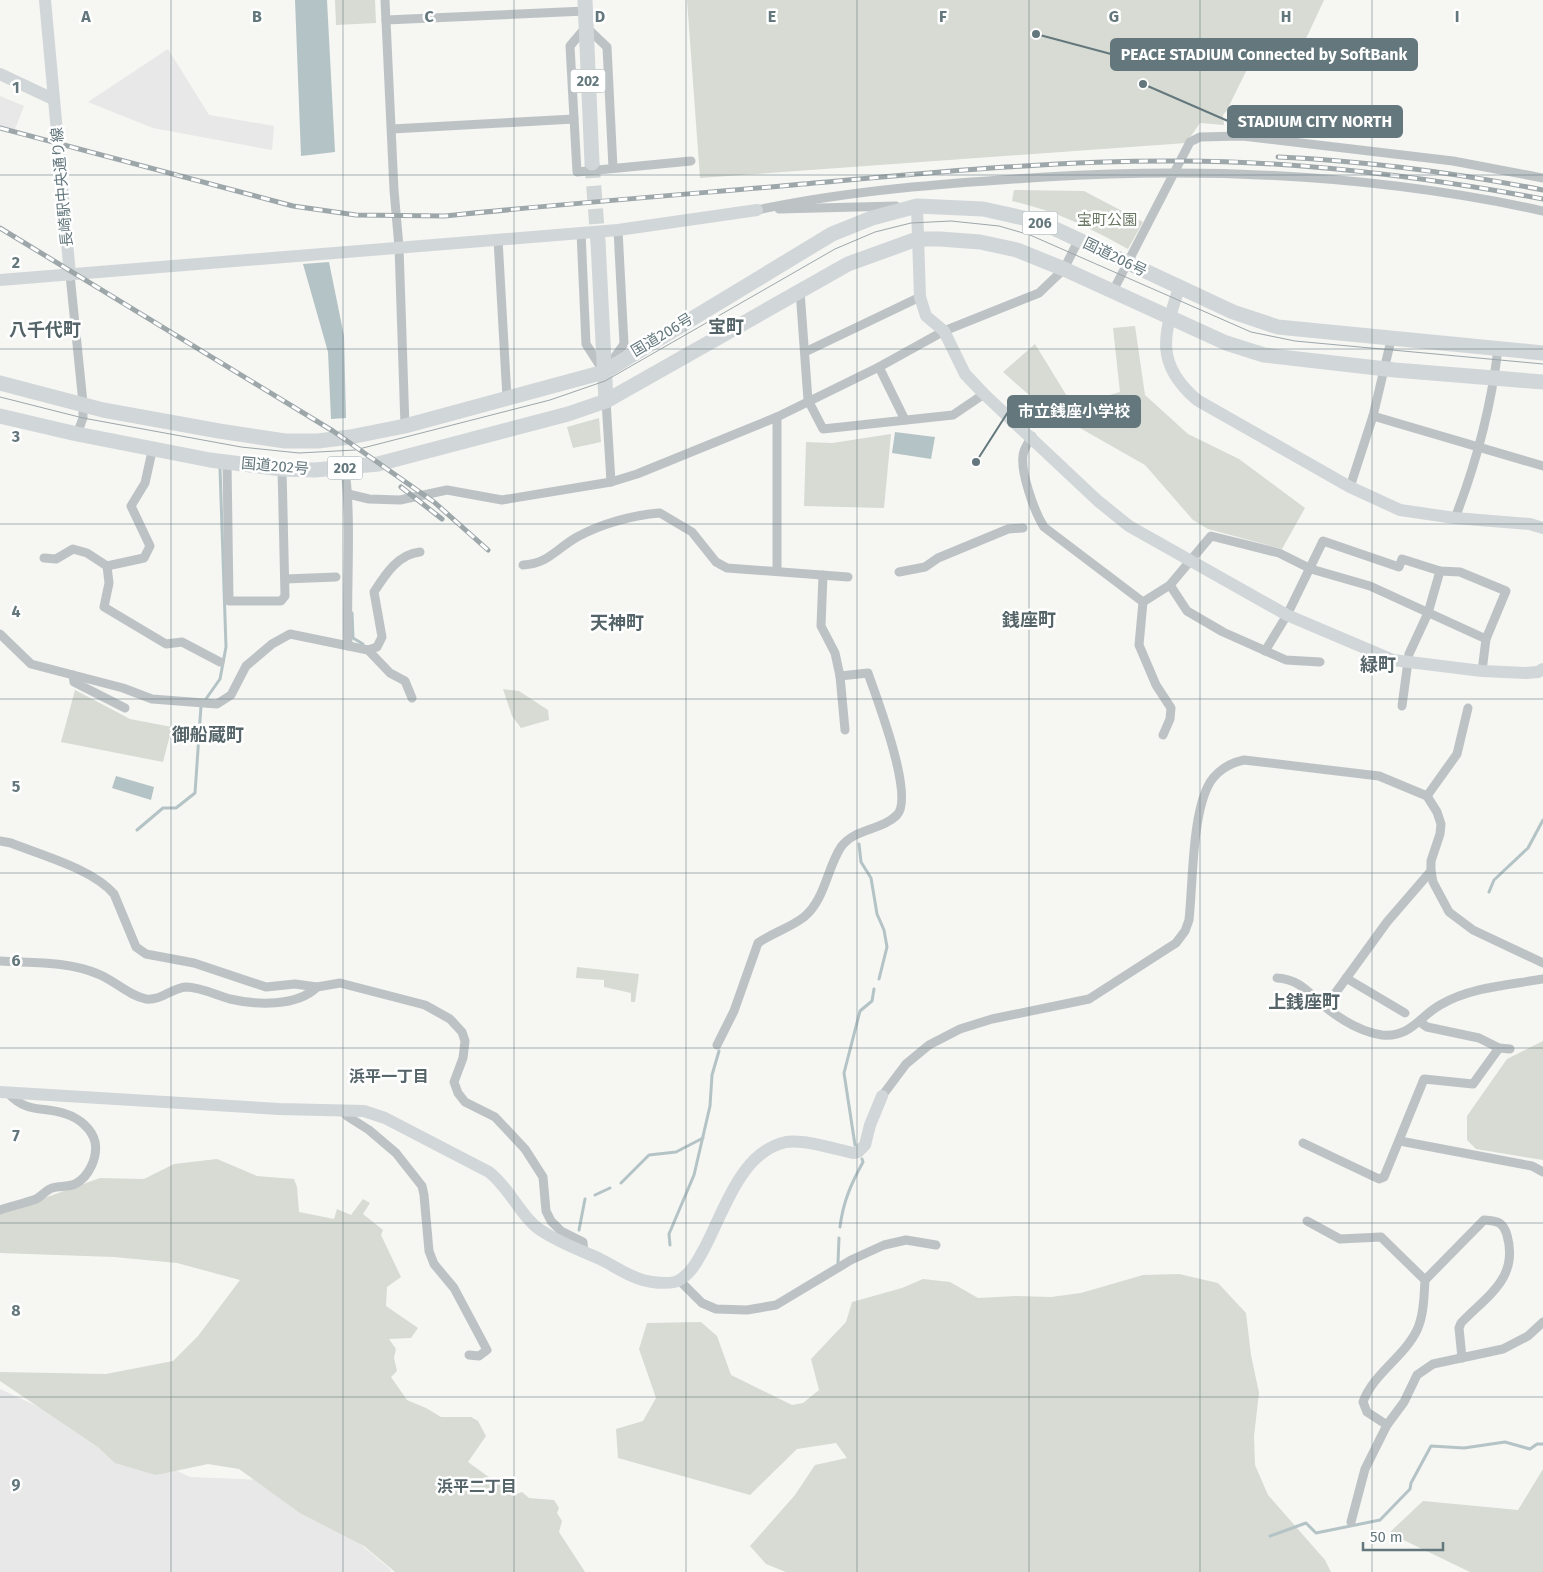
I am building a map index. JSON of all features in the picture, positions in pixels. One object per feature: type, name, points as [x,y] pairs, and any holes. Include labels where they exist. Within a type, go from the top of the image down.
[{"type":"highway","name":"202","points":[[585,5],[592,163]]},
{"type":"highway","name":"国道206号","points":[[604,372],[832,234],[872,218],[917,206],[983,209],[1028,219],[1078,239],[1242,316],[1278,327],[1392,336],[1498,349],[1543,352]]},
{"type":"highway","name":"国道206号","points":[[606,401],[848,264],[917,239],[980,242],[1017,250],[1113,291],[1169,319],[1226,343],[1264,355],[1543,382]]},
{"type":"highway","points":[[598,242],[606,401]]},
{"type":"highway","name":"国道202号","points":[[0,383],[83,403],[103,410],[285,441],[318,442],[350,438],[406,426],[604,372]]},
{"type":"highway","name":"国道202号","points":[[0,416],[77,434],[227,462],[282,470],[345,468],[387,462],[568,414],[606,401]]},
{"type":"street","name":"長崎駅中央通り線","points":[[44,0],[70,275]]},
{"type":"street","points":[[385,0],[399,247],[406,426]]},
{"type":"street","points":[[386,20],[585,5]]},
{"type":"street","points":[[613,168],[607,48],[586,27],[570,46],[577,172],[691,161]]},
{"type":"street","points":[[0,74],[53,99]]},
{"type":"street","points":[[392,129],[574,119]]},
{"type":"street","points":[[1113,291],[1190,142],[1200,137],[1242,136],[1453,161],[1543,178]]},
{"type":"street","points":[[0,280],[618,230],[845,195],[999,179],[1088,174],[1175,172],[1319,178],[1453,193],[1543,210]]},
{"type":"street","points":[[757,210],[917,206],[920,297],[926,316],[944,331],[965,374],[984,394],[1032,436],[1098,501],[1129,526],[1287,615],[1393,660],[1482,671],[1526,673],[1538,672],[1543,669]]},
{"type":"street","points":[[581,232],[586,344],[604,372],[624,344],[618,230]]},
{"type":"street","points":[[498,239],[507,398]]},
{"type":"street","points":[[348,494],[369,499],[400,500],[447,490],[502,500],[611,482],[667,462],[777,417],[808,400],[879,367],[944,331],[1039,293],[1064,269],[1078,239]]},
{"type":"street","points":[[70,275],[83,403],[83,418],[77,434]]},
{"type":"street","points":[[1180,288],[1169,319],[1165,348],[1169,366],[1181,385],[1197,400],[1350,487],[1400,510],[1455,518],[1530,524],[1543,528]]},
{"type":"street","points":[[800,290],[808,400],[823,429],[953,415],[984,394]]},
{"type":"street","points":[[805,352],[920,297]]},
{"type":"street","points":[[1350,487],[1373,416],[1392,336]]},
{"type":"street","points":[[1455,518],[1479,447],[1495,378],[1498,349]]},
{"type":"street","points":[[879,367],[905,420]]},
{"type":"street","points":[[606,401],[611,482]]},
{"type":"street","points":[[1373,416],[1543,466]]},
{"type":"street","points":[[777,417],[777,571]]},
{"type":"street","points":[[1032,436],[1024,451],[1023,464],[1036,515],[1044,527],[1143,602]]},
{"type":"street","points":[[106,566],[144,558],[149,552],[150,546],[131,506],[146,483],[153,447]]},
{"type":"street","points":[[227,462],[230,601],[281,601],[285,596],[282,470]]},
{"type":"street","points":[[345,468],[348,494],[346,594],[348,646]]},
{"type":"street","points":[[523,565],[543,562],[559,548],[599,528],[623,520],[660,513],[692,532],[716,562],[721,565],[737,570],[777,571],[848,577]]},
{"type":"street","points":[[899,572],[925,567],[938,558],[1008,529],[1023,528]]},
{"type":"street","points":[[1143,602],[1170,585],[1211,536],[1279,553],[1311,569],[1370,586],[1486,639]]},
{"type":"street","points":[[1265,651],[1287,615],[1323,541],[1399,567],[1402,559],[1440,571],[1460,572],[1506,590],[1486,639],[1482,671]]},
{"type":"street","points":[[44,558],[56,560],[73,549],[87,553],[106,566],[109,584],[104,608],[166,644],[182,642],[220,662]]},
{"type":"street","points":[[0,634],[31,664],[152,699],[216,704],[230,695],[246,666],[282,636],[290,634],[368,650],[377,647],[382,637],[374,592],[396,564],[410,553],[420,552]]},
{"type":"street","points":[[1402,706],[1409,654],[1428,613],[1440,571]]},
{"type":"street","points":[[823,575],[821,626],[835,653],[840,676],[845,730]]},
{"type":"street","points":[[285,579],[336,577]]},
{"type":"street","points":[[1170,585],[1188,611],[1223,632],[1286,660],[1320,662]]},
{"type":"street","points":[[1143,602],[1139,645],[1156,685],[1171,708],[1170,719],[1163,735]]},
{"type":"street","points":[[368,650],[390,673],[405,681],[412,698]]},
{"type":"street","points":[[716,1045],[734,1011],[758,943],[804,917],[810,911],[828,878],[832,860],[849,837],[888,821],[897,815],[901,807],[901,790],[891,737],[868,673],[840,676]]},
{"type":"street","points":[[74,675],[74,682],[125,708]]},
{"type":"street","points":[[1427,796],[1457,754],[1468,708]]},
{"type":"street","points":[[4,1093],[374,1113],[489,1172],[504,1186],[539,1230],[650,1282],[680,1281],[694,1267],[742,1174],[756,1156],[768,1148],[788,1142],[853,1153],[858,1152],[865,1145],[870,1126],[882,1096],[906,1064],[937,1041],[960,1029],[992,1019],[1090,999],[1176,943],[1189,920],[1198,821],[1205,794],[1213,778],[1229,764],[1244,760],[1311,769],[1364,773],[1379,776],[1427,796],[1437,812],[1441,824],[1430,870],[1440,897],[1458,920],[1543,963]]},
{"type":"street","points":[[0,841],[11,843],[97,879],[114,894],[136,947],[156,957],[194,963],[266,987],[295,984],[317,987],[340,983],[424,1005],[450,1019],[462,1032],[464,1041],[463,1058],[454,1082],[458,1093],[466,1102],[495,1117],[525,1149],[543,1177],[546,1211],[551,1221],[561,1231],[583,1242],[584,1252]]},
{"type":"street","points":[[1334,995],[1387,922],[1430,870]]},
{"type":"street","points":[[0,961],[57,964],[80,969],[98,974],[144,998],[161,997],[174,990],[186,987],[255,1004],[293,1000],[308,994],[317,987]]},
{"type":"street","points":[[1277,978],[1297,982],[1325,1007],[1363,1031],[1392,1035],[1409,1031],[1439,1006],[1460,995],[1487,988],[1543,979]]},
{"type":"street","points":[[1346,978],[1404,1013]]},
{"type":"street","points":[[1420,1022],[1426,1027],[1479,1038],[1499,1048],[1510,1049]]},
{"type":"street","points":[[1303,1143],[1379,1179],[1384,1177],[1424,1079],[1473,1084],[1499,1048]]},
{"type":"street","points":[[0,1210],[38,1198],[50,1189],[75,1184],[84,1176],[93,1163],[97,1151],[94,1139],[79,1120],[66,1114],[26,1107],[4,1093]]},
{"type":"street","points":[[343,1110],[347,1116],[396,1153],[422,1186],[425,1204],[426,1238],[434,1264],[454,1288],[487,1350],[478,1356],[469,1354]]},
{"type":"street","points":[[1400,1141],[1532,1166],[1543,1172]]},
{"type":"street","points":[[1387,1425],[1367,1412],[1363,1402],[1370,1388],[1417,1330],[1423,1305],[1425,1280],[1484,1220],[1497,1220],[1504,1226],[1510,1246],[1511,1258],[1508,1270],[1502,1280],[1461,1323],[1459,1328],[1462,1358]]},
{"type":"street","points":[[1308,1221],[1340,1239],[1381,1237],[1425,1280]]},
{"type":"street","points":[[680,1281],[694,1296],[709,1306],[726,1310],[747,1310],[776,1305],[851,1260],[884,1245],[906,1240],[936,1245]]},
{"type":"street","points":[[1351,1522],[1365,1469],[1387,1425],[1404,1402],[1417,1375],[1423,1369],[1433,1364],[1503,1349],[1528,1336],[1543,1322]]},
{"type":"shaded area","points":[[295,0],[327,0],[335,152],[301,156]]},
{"type":"shaded area","points":[[168,49],[209,115],[274,126],[272,150],[153,128],[88,102]]},
{"type":"shaded area","points":[[0,96],[24,106],[13,134],[0,131]]},
{"type":"shaded area","points":[[329,262],[344,336],[346,418],[331,419],[328,352],[303,264]]},
{"type":"shaded area","points":[[895,432],[935,437],[931,459],[892,453]]},
{"type":"shaded area","points":[[116,776],[154,787],[151,800],[112,788]]},
{"type":"shaded area","points":[[0,1389],[190,1477],[264,1480],[354,1539],[391,1570],[390,1572],[0,1572]]},
{"type":"green space","points":[[335,0],[375,0],[376,23],[336,25]]},
{"type":"green space","points":[[687,0],[1324,0],[1296,60],[1260,43],[1223,115],[1224,125],[1200,123],[1186,143],[700,178]]},
{"type":"green space","name":"宝町公園","points":[[1014,190],[1084,191],[1143,222],[1128,249],[1072,220],[1012,201]]},
{"type":"green space","points":[[1135,326],[1145,395],[1188,434],[1239,459],[1305,508],[1282,549],[1208,529],[1193,520],[1145,465],[1043,407],[1003,372],[1035,344],[1073,406],[1120,392],[1113,328]]},
{"type":"green space","points":[[599,418],[601,442],[573,448],[567,427]]},
{"type":"green space","points":[[891,434],[884,508],[804,506],[806,442],[832,443]]},
{"type":"green space","points":[[503,689],[519,691],[548,710],[549,720],[521,728],[512,716]]},
{"type":"green space","points":[[75,690],[130,719],[172,727],[163,762],[61,742]]},
{"type":"green space","points":[[577,967],[639,974],[635,1002],[631,1002],[631,993],[604,987],[604,980],[576,978]]},
{"type":"green space","points":[[1543,1041],[1543,1160],[1476,1149],[1467,1140],[1467,1116],[1507,1059]]},
{"type":"green space","points":[[217,1159],[257,1176],[294,1179],[297,1187],[299,1212],[334,1219],[337,1209],[351,1215],[363,1199],[370,1203],[363,1214],[383,1230],[381,1235],[401,1277],[387,1287],[386,1306],[418,1328],[411,1338],[389,1339],[396,1349],[394,1358],[397,1371],[391,1377],[407,1400],[441,1417],[471,1417],[478,1421],[486,1436],[468,1462],[514,1495],[522,1492],[529,1498],[554,1500],[559,1508],[557,1513],[562,1521],[559,1532],[585,1572],[395,1572],[364,1546],[300,1513],[239,1469],[208,1464],[156,1475],[115,1463],[98,1447],[0,1381],[0,1372],[106,1374],[173,1361],[198,1336],[240,1280],[177,1263],[114,1257],[0,1253],[0,1214],[100,1178],[144,1179],[174,1164]]},
{"type":"green space","points":[[1179,1274],[1218,1283],[1246,1313],[1251,1355],[1259,1393],[1254,1436],[1255,1465],[1268,1495],[1325,1560],[1331,1572],[786,1572],[766,1564],[750,1546],[795,1495],[815,1465],[847,1458],[836,1443],[797,1449],[750,1495],[618,1458],[616,1429],[643,1421],[656,1398],[639,1349],[647,1323],[701,1322],[717,1336],[731,1375],[792,1405],[803,1403],[819,1390],[811,1359],[846,1322],[852,1302],[902,1288],[923,1279],[950,1282],[978,1298],[1051,1297],[1081,1293],[1143,1275]]},
{"type":"green space","points":[[1543,1469],[1543,1572],[1470,1572],[1389,1533],[1423,1501],[1518,1510]]},
{"type":"waterway","points":[[137,830],[163,808],[176,808],[195,793],[201,706],[220,679],[226,647],[220,468]]},
{"type":"waterway","points":[[352,613],[353,638],[363,644]]},
{"type":"waterway","points":[[1489,892],[1494,880],[1528,848],[1543,820]]},
{"type":"waterway","points":[[859,844],[861,862],[871,878],[877,914],[884,930],[887,947],[879,979]]},
{"type":"waterway","points":[[855,1145],[844,1073],[860,1011],[872,1001],[874,989]]},
{"type":"waterway","points":[[670,1245],[669,1234],[694,1175],[710,1106],[712,1075],[719,1051]]},
{"type":"waterway","points":[[621,1183],[649,1155],[676,1152],[703,1138]]},
{"type":"waterway","points":[[840,1227],[845,1201],[863,1162],[862,1159]]},
{"type":"waterway","points":[[595,1195],[610,1188]]},
{"type":"waterway","points":[[579,1230],[585,1199]]},
{"type":"waterway","points":[[838,1263],[839,1238]]},
{"type":"waterway","points":[[1270,1536],[1306,1523],[1316,1533],[1380,1520],[1410,1489],[1411,1483],[1431,1446],[1464,1448],[1505,1442],[1530,1449],[1537,1444],[1543,1444]]},
{"type":"tunnel","points":[[592,163],[598,242]]},
{"type":"tram line","points":[[0,397],[83,418],[241,447],[299,453],[355,450],[550,400],[605,381],[835,249],[875,232],[911,223],[951,221],[999,226],[1030,235],[1251,332],[1295,341],[1543,364]]},
{"type":"railway","points":[[0,128],[293,206],[356,215],[445,216],[934,173],[1075,163],[1169,161],[1263,163],[1357,171],[1450,183],[1543,199]]},
{"type":"railway","points":[[1278,157],[1345,161],[1411,169],[1543,190]]},
{"type":"railway","points":[[0,228],[333,431],[434,502],[488,550]]},
{"type":"railway","points":[[401,487],[442,519]]},
{"type":"place","name":"PEACE STADIUM Connected by SoftBank","points":[[1036,34]]},
{"type":"place","name":"STADIUM CITY NORTH","points":[[1143,84]]},
{"type":"place","name":"市立銭座小学校","points":[[976,462]]},
{"type":"district","name":"宝町","points":[[726,327]]},
{"type":"district","name":"八千代町","points":[[45,330]]},
{"type":"district","name":"銭座町","points":[[1029,620]]},
{"type":"district","name":"天神町","points":[[617,623]]},
{"type":"district","name":"緑町","points":[[1378,665]]},
{"type":"district","name":"御船蔵町","points":[[208,735]]},
{"type":"district","name":"上銭座町","points":[[1304,1002]]},
{"type":"district","name":"浜平一丁目","points":[[389,1076]]},
{"type":"district","name":"浜平二丁目","points":[[477,1486]]}]
